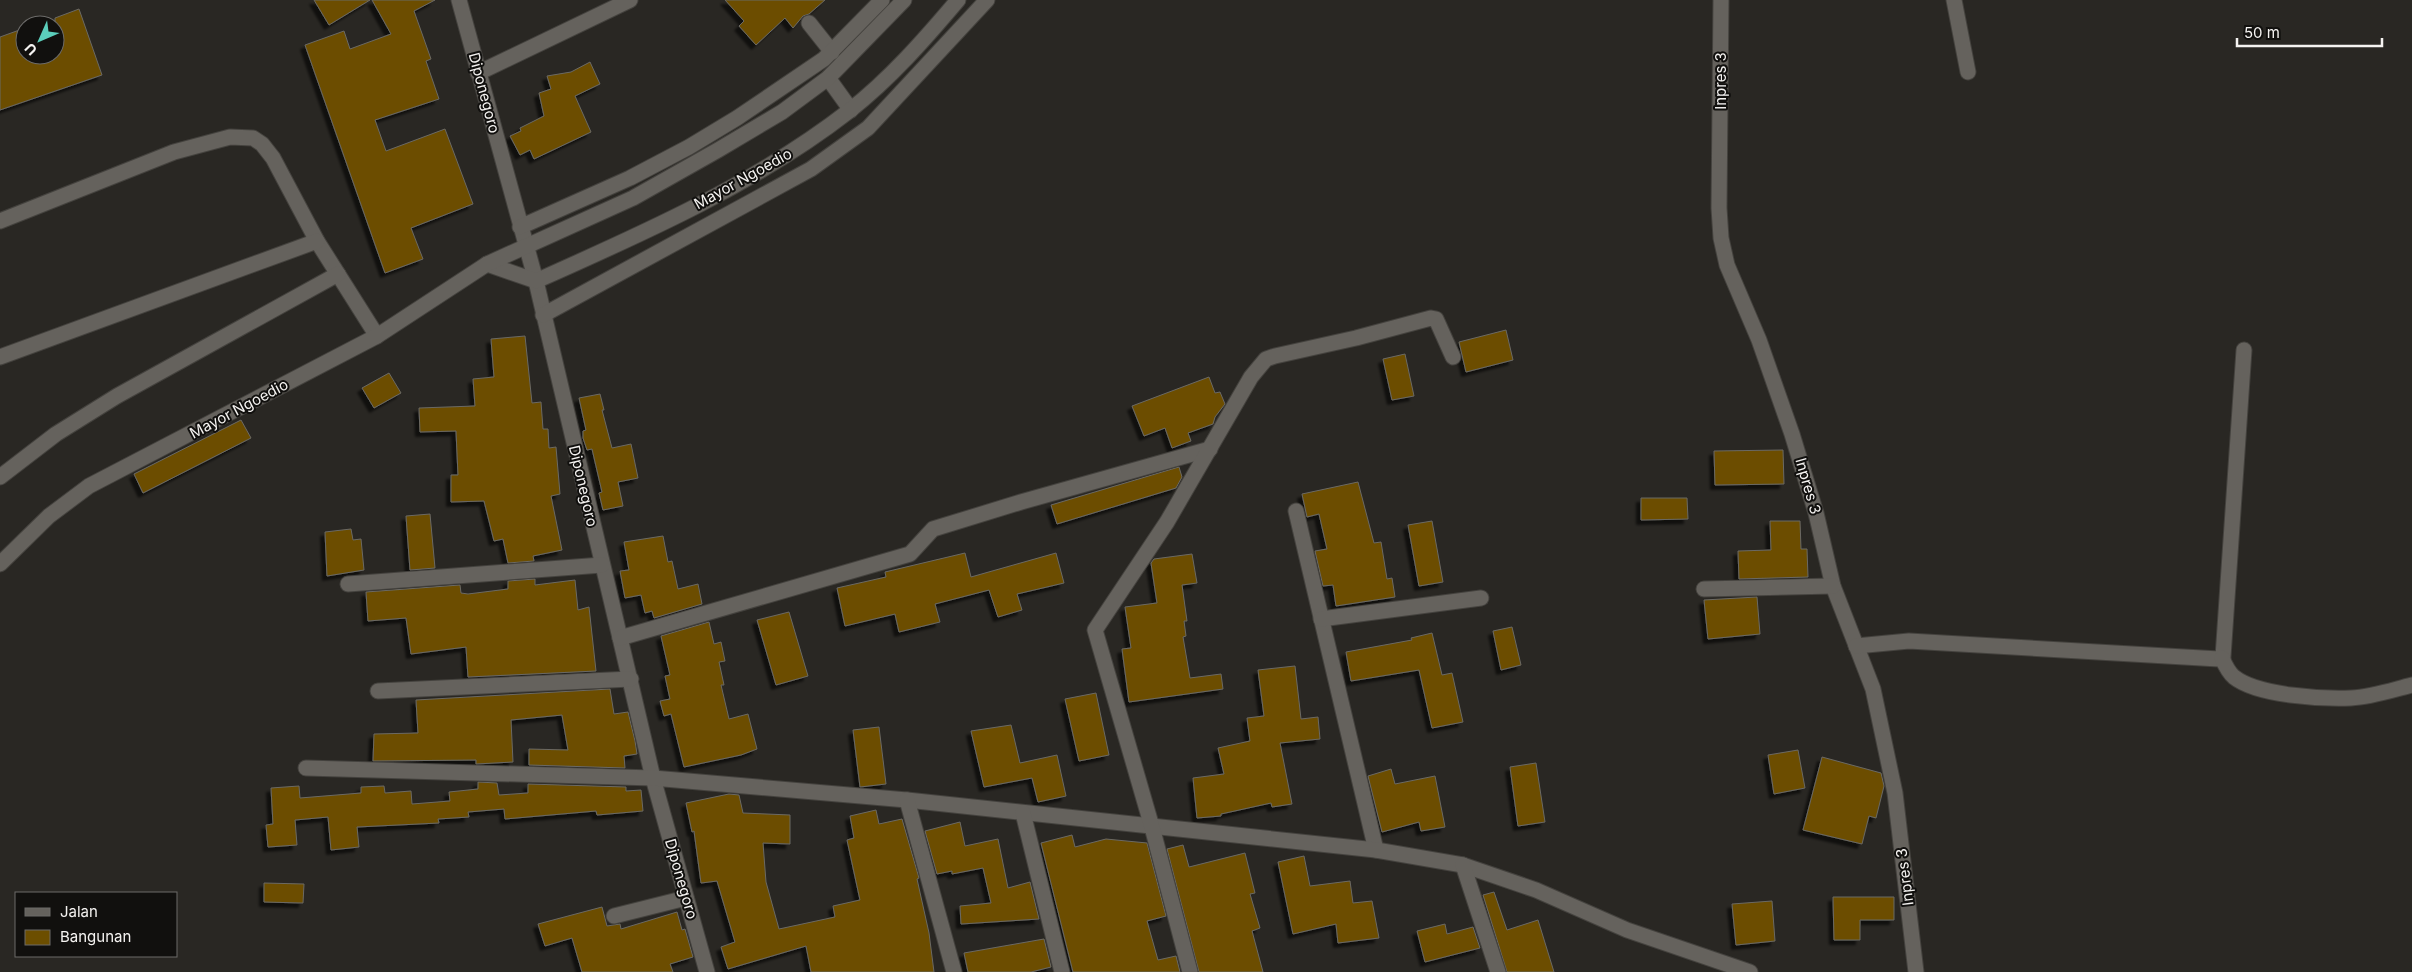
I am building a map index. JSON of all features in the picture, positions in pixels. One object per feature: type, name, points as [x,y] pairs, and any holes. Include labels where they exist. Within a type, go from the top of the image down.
[{"type":"street","name":"Diponegoro","points":[[459,0],[536,281],[653,778],[707,972]]},
{"type":"street","points":[[478,73],[630,0]]},
{"type":"street","points":[[520,227],[630,178],[689,147],[737,118],[829,48],[882,0]]},
{"type":"street","name":"Mayor Ngoedio","points":[[0,564],[50,516],[89,486],[377,336],[487,264],[633,198],[782,112],[828,78],[904,0]]},
{"type":"street","name":"Mayor Ngoedio","points":[[536,281],[693,207],[805,144],[851,110],[899,66],[958,0]]},
{"type":"street","points":[[543,315],[811,169],[852,140],[880,116],[987,0]]},
{"type":"street","name":"Inpres 3","points":[[1721,0],[1719,208],[1721,238],[1727,265],[1759,340],[1792,434],[1816,513],[1834,586],[1873,689],[1896,793],[1916,972]]},
{"type":"street","points":[[1954,0],[1968,72]]},
{"type":"street","points":[[812,26],[829,48]]},
{"type":"street","points":[[828,78],[851,110]]},
{"type":"street","points":[[0,221],[174,152],[206,142],[241,136],[253,138],[262,144],[273,158],[317,241],[377,336]]},
{"type":"street","points":[[0,357],[317,241]]},
{"type":"street","points":[[487,264],[536,281]]},
{"type":"street","points":[[0,477],[56,434],[117,396],[338,274]]},
{"type":"street","points":[[1190,972],[1152,827],[1095,630],[1167,522],[1251,377],[1266,359],[1433,318],[1436,319],[1454,357]]},
{"type":"street","points":[[2222,658],[2224,655],[2244,350]]},
{"type":"street","points":[[620,638],[910,554],[933,530],[1021,502],[1210,449]]},
{"type":"street","points":[[1296,511],[1376,850]]},
{"type":"street","points":[[348,584],[602,565]]},
{"type":"street","points":[[1704,589],[1834,586]]},
{"type":"street","points":[[1322,619],[1481,598]]},
{"type":"street","points":[[1856,646],[1909,641],[2222,658]]},
{"type":"street","points":[[2222,658],[2231,674],[2243,682],[2262,689],[2308,696],[2352,698],[2380,694],[2412,685]]},
{"type":"street","points":[[378,691],[630,679]]},
{"type":"street","points":[[306,768],[653,778],[906,800],[1376,850],[1463,865],[1536,890],[1627,930],[1750,972]]},
{"type":"street","points":[[906,800],[954,972]]},
{"type":"street","points":[[1023,813],[1062,972]]},
{"type":"street","points":[[1463,865],[1498,972]]},
{"type":"street","points":[[614,916],[686,898]]},
{"type":"building","points":[[314,0],[370,0],[329,25]]},
{"type":"building","points":[[372,0],[435,0],[414,11],[431,59],[426,61],[439,99],[375,120],[386,151],[445,129],[473,204],[411,228],[423,259],[385,273],[305,45],[344,31],[350,49],[391,34]]},
{"type":"building","points":[[725,0],[825,0],[809,14],[803,16],[793,28],[785,18],[756,45],[739,26],[744,21]]},
{"type":"building","points":[[79,9],[102,75],[0,110],[0,37],[15,32],[15,65],[65,65],[65,15],[63,15]]},
{"type":"building","points":[[590,62],[600,84],[575,96],[591,132],[534,159],[530,150],[520,155],[510,136],[521,131],[520,128],[544,116],[539,93],[551,89],[547,76],[571,72]]},
{"type":"building","points":[[1506,330],[1513,360],[1466,372],[1459,342]]},
{"type":"building","points":[[525,336],[532,403],[541,402],[543,429],[548,429],[549,448],[556,447],[560,494],[551,496],[562,550],[533,556],[534,561],[508,563],[503,539],[494,541],[484,501],[451,502],[451,475],[458,475],[456,431],[420,432],[419,408],[475,406],[473,379],[494,377],[491,339]]},
{"type":"building","points":[[1405,354],[1414,396],[1392,400],[1383,359]]},
{"type":"building","points":[[389,373],[401,393],[374,408],[362,388]]},
{"type":"building","points":[[1209,377],[1215,393],[1220,392],[1225,404],[1215,417],[1213,424],[1188,433],[1191,441],[1172,448],[1165,428],[1144,436],[1132,406]]},
{"type":"building","points":[[600,394],[604,410],[602,410],[612,448],[631,444],[638,478],[618,482],[623,506],[603,510],[599,493],[602,492],[592,449],[587,450],[583,438],[583,431],[586,430],[579,398]]},
{"type":"building","points":[[241,420],[251,438],[143,493],[134,474]]},
{"type":"building","points":[[1783,450],[1784,484],[1715,485],[1714,451]]},
{"type":"building","points":[[1179,467],[1182,477],[1176,488],[1057,524],[1051,505]]},
{"type":"building","points":[[1358,482],[1374,543],[1381,542],[1387,579],[1392,578],[1395,597],[1336,606],[1333,585],[1323,586],[1315,551],[1327,549],[1319,514],[1307,517],[1302,494]]},
{"type":"building","points":[[1641,498],[1687,498],[1688,519],[1641,520]]},
{"type":"building","points":[[430,514],[435,568],[410,570],[406,516]]},
{"type":"building","points":[[1432,521],[1443,582],[1419,586],[1408,525]]},
{"type":"building","points":[[1770,521],[1800,521],[1801,549],[1807,549],[1808,577],[1739,579],[1738,551],[1771,550]]},
{"type":"building","points":[[351,529],[353,540],[361,539],[364,570],[327,576],[325,532]]},
{"type":"building","points":[[663,536],[668,562],[672,561],[678,589],[698,584],[702,604],[654,618],[652,611],[645,613],[641,595],[625,598],[620,571],[629,570],[624,542]]},
{"type":"building","points":[[965,553],[971,577],[1056,553],[1064,583],[1017,594],[1022,610],[998,617],[989,590],[935,604],[940,622],[899,632],[895,614],[845,626],[837,588],[886,577],[885,572]]},
{"type":"building","points":[[1192,554],[1197,583],[1182,585],[1187,621],[1184,621],[1186,636],[1183,637],[1190,678],[1221,674],[1223,689],[1129,702],[1122,649],[1131,648],[1125,607],[1157,603],[1151,563],[1154,559]]},
{"type":"building","points":[[535,579],[535,585],[575,580],[578,610],[589,607],[596,671],[468,677],[466,647],[411,654],[406,618],[368,621],[366,592],[460,585],[461,593],[468,594],[508,589],[508,581]]},
{"type":"building","points":[[1757,597],[1760,634],[1708,639],[1704,600]]},
{"type":"building","points":[[789,612],[808,676],[776,685],[757,620]]},
{"type":"building","points":[[709,622],[714,644],[721,642],[725,661],[719,662],[724,685],[721,685],[729,719],[748,714],[757,749],[741,755],[684,767],[671,714],[664,716],[660,701],[670,699],[665,676],[670,675],[661,636]]},
{"type":"building","points":[[1512,627],[1521,665],[1501,670],[1493,631]]},
{"type":"building","points":[[1432,633],[1442,675],[1452,673],[1463,722],[1432,728],[1419,670],[1351,681],[1346,652],[1412,640],[1411,638]]},
{"type":"building","points":[[1295,666],[1301,719],[1318,717],[1320,739],[1280,743],[1292,804],[1272,807],[1271,803],[1221,814],[1221,816],[1197,818],[1193,778],[1224,774],[1218,748],[1250,741],[1247,718],[1264,716],[1258,670]]},
{"type":"building","points":[[610,689],[614,714],[628,712],[635,741],[637,754],[624,756],[625,768],[529,765],[529,749],[568,750],[562,715],[511,720],[513,762],[476,764],[476,760],[373,761],[374,734],[418,733],[416,700]]},
{"type":"building","points":[[1096,693],[1109,755],[1079,761],[1065,699]]},
{"type":"building","points":[[1011,725],[1020,763],[1057,755],[1066,796],[1038,802],[1032,778],[984,787],[971,731]]},
{"type":"building","points":[[879,727],[886,784],[860,787],[853,730]]},
{"type":"building","points":[[1798,750],[1805,788],[1774,794],[1768,755]]},
{"type":"building","points":[[1822,757],[1881,773],[1884,786],[1876,818],[1869,816],[1862,844],[1803,830]]},
{"type":"building","points":[[1536,763],[1545,822],[1518,826],[1510,767]]},
{"type":"building","points":[[1391,769],[1395,784],[1435,776],[1445,827],[1421,831],[1419,822],[1382,832],[1368,776]]},
{"type":"building","points":[[478,782],[497,783],[499,795],[528,793],[528,784],[626,787],[626,791],[641,790],[643,811],[597,815],[596,811],[505,819],[504,809],[468,812],[469,817],[438,819],[439,823],[357,827],[359,847],[331,850],[328,817],[295,820],[297,845],[268,847],[266,825],[273,824],[271,788],[299,786],[300,798],[361,793],[361,787],[384,786],[385,793],[411,791],[412,804],[450,801],[449,792],[478,789]]},
{"type":"building","points":[[729,794],[739,795],[743,813],[790,815],[790,844],[763,843],[766,882],[779,929],[835,917],[833,906],[860,900],[847,840],[854,838],[850,816],[876,810],[879,824],[902,819],[919,878],[917,879],[929,933],[934,972],[811,972],[806,946],[728,969],[721,947],[735,942],[717,881],[701,883],[694,831],[692,832],[686,803]]},
{"type":"building","points":[[960,822],[965,846],[998,839],[1008,888],[1030,882],[1039,919],[961,924],[960,906],[991,903],[983,868],[952,874],[952,871],[937,874],[925,831]]},
{"type":"building","points":[[1072,835],[1075,847],[1106,839],[1147,843],[1166,916],[1147,921],[1158,960],[1176,956],[1180,972],[1073,972],[1041,843]]},
{"type":"building","points":[[1183,845],[1189,867],[1245,853],[1255,893],[1250,894],[1260,928],[1252,931],[1263,972],[1199,972],[1167,849]]},
{"type":"building","points":[[1304,856],[1310,886],[1350,881],[1353,903],[1372,901],[1379,938],[1338,943],[1336,924],[1293,934],[1278,862]]},
{"type":"building","points":[[264,883],[304,884],[303,903],[264,902]]},
{"type":"building","points":[[1494,892],[1507,930],[1538,920],[1554,972],[1507,972],[1483,895]]},
{"type":"building","points":[[1833,897],[1894,897],[1894,920],[1860,920],[1860,940],[1834,940]]},
{"type":"building","points":[[1772,901],[1775,941],[1736,945],[1732,904]]},
{"type":"building","points":[[602,907],[607,926],[620,924],[621,929],[677,912],[682,930],[685,929],[693,957],[670,964],[673,972],[582,972],[572,938],[545,946],[538,924]]},
{"type":"building","points":[[1445,924],[1447,934],[1473,927],[1480,948],[1425,962],[1417,931]]},
{"type":"building","points":[[1044,939],[1051,967],[1031,972],[968,972],[964,953]]}]
